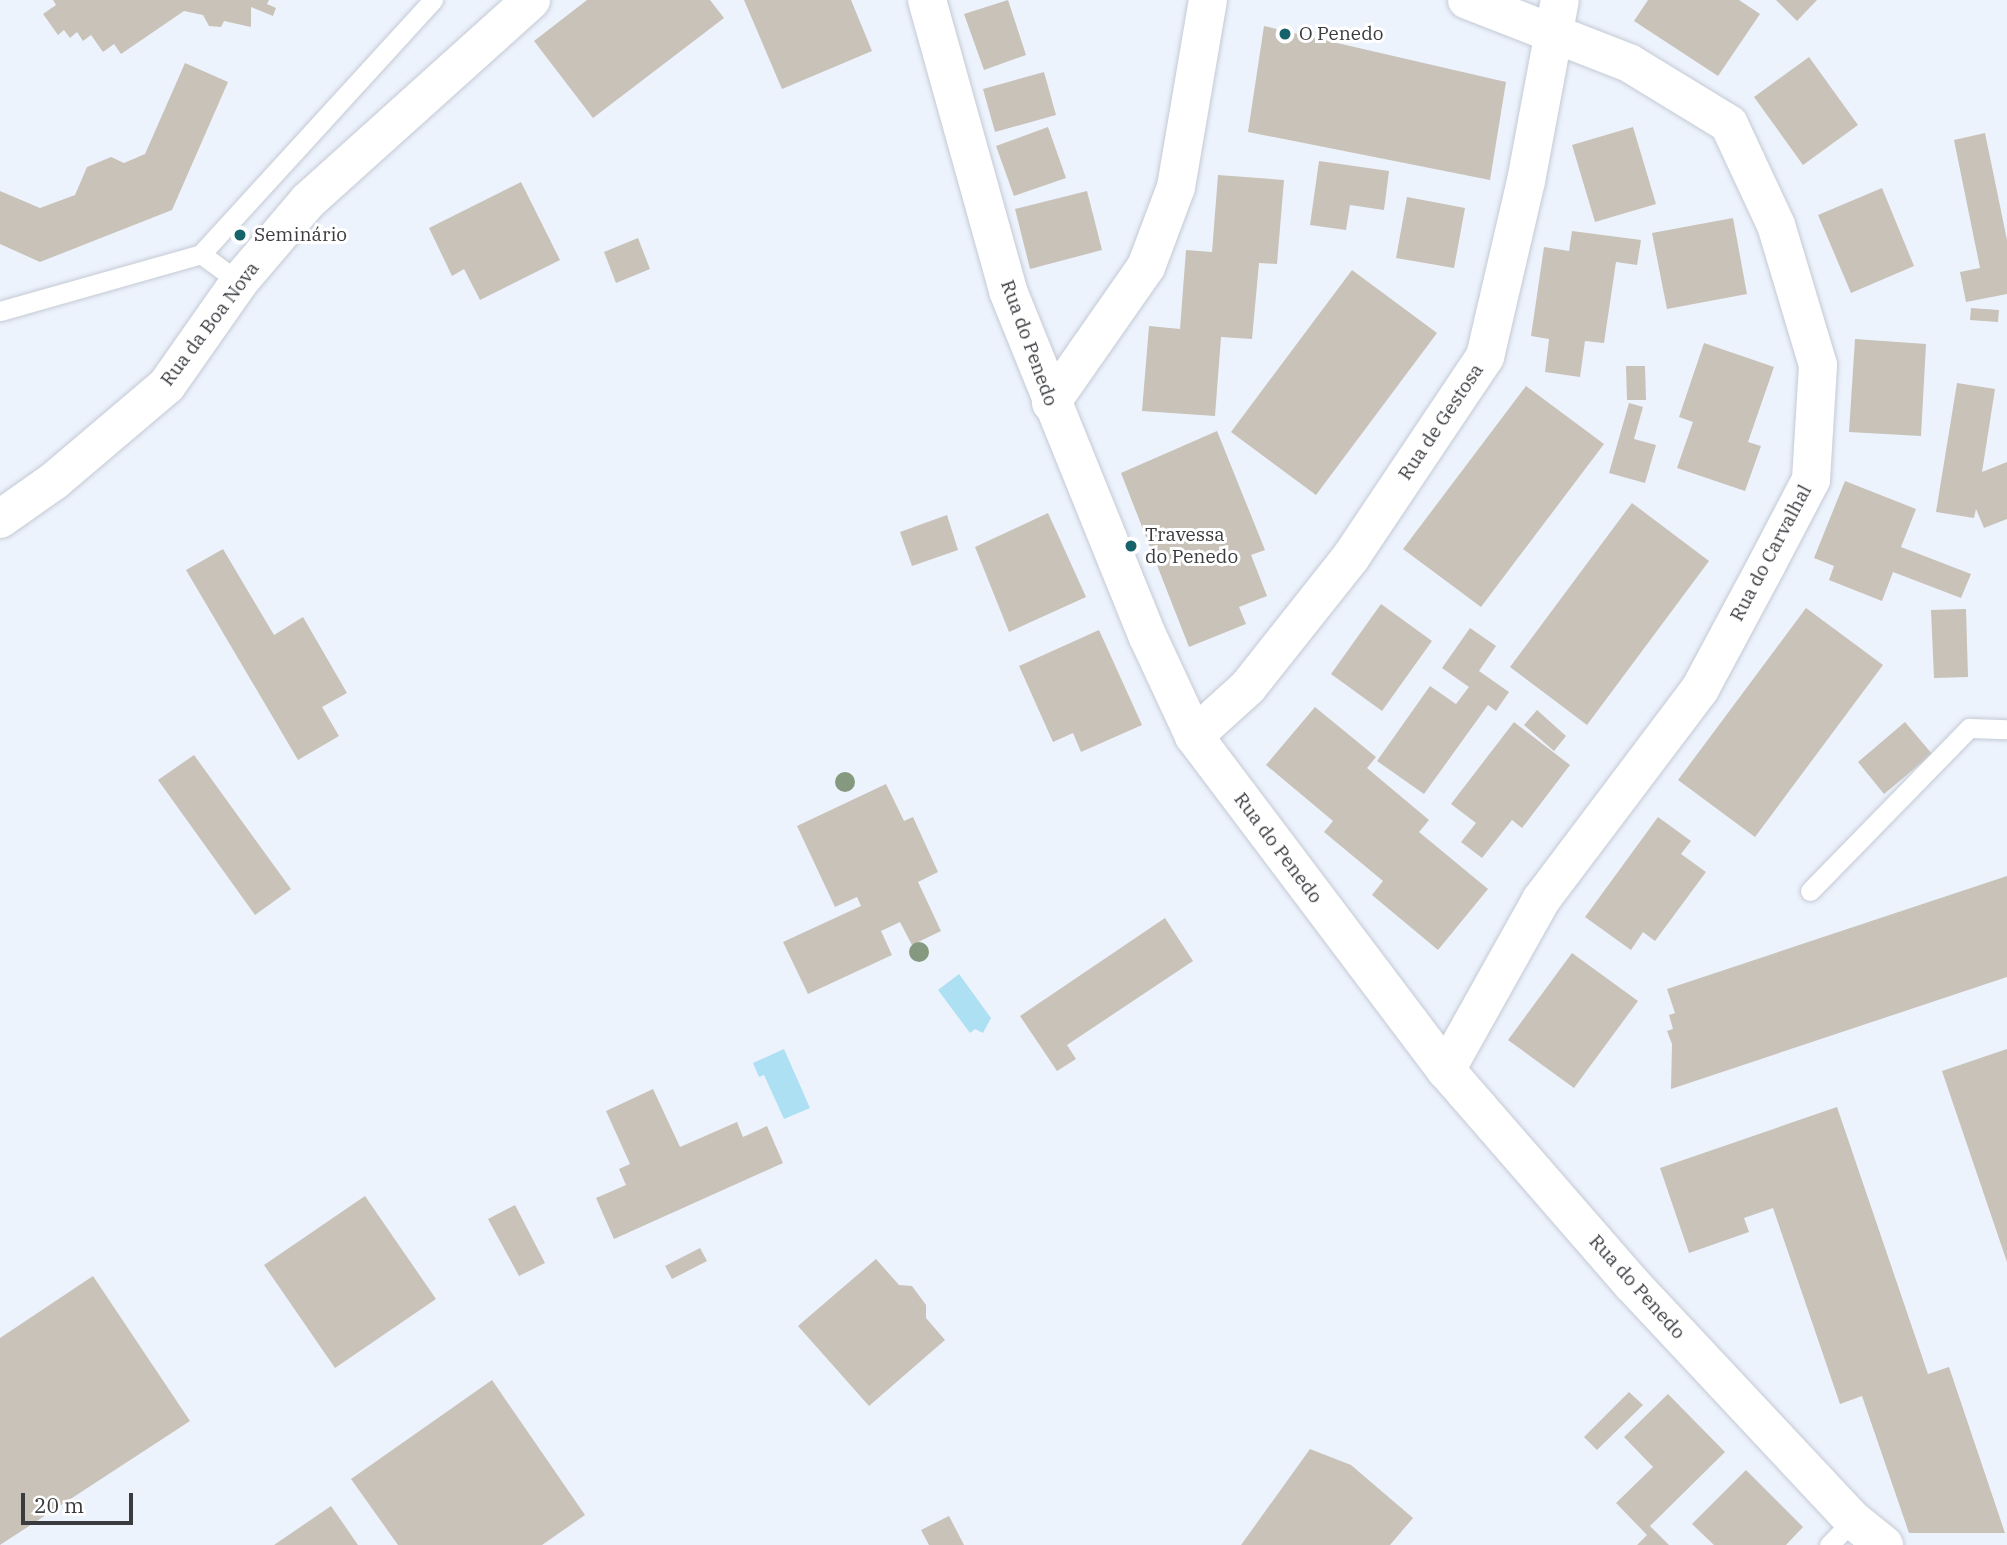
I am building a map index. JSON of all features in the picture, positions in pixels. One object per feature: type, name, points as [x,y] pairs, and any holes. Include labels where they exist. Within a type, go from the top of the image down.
[{"type":"street","name":"Rua da Boa Nova","points":[[0,519],[54,481],[167,385],[239,282],[308,201],[531,0]]},
{"type":"street","name":"Rua do Penedo","points":[[927,0],[1008,291],[1051,403],[1194,736],[1446,1070],[1632,1284],[1841,1533],[1884,1545]]},
{"type":"street","points":[[1051,403],[1146,267],[1176,187],[1208,0]]},
{"type":"street","name":"Rua do Carvalhal","points":[[1446,1070],[1541,900],[1700,689],[1811,480],[1818,365],[1776,225],[1730,124],[1557,16],[1467,0]]},
{"type":"street","name":"Rua de Gestosa","points":[[1194,736],[1248,687],[1351,557],[1485,357],[1527,181],[1557,16]]},
{"type":"lane","points":[[0,311],[201,254],[433,0]]},
{"type":"lane","points":[[201,254],[239,282]]},
{"type":"lane","points":[[1810,891],[1969,728],[2007,729]]},
{"type":"water","points":[[959,974],[991,1018],[983,1033],[975,1029],[970,1033],[938,990]]},
{"type":"water","points":[[784,1049],[810,1108],[784,1119],[764,1075],[759,1077],[753,1063]]},
{"type":"building","points":[[53,0],[269,0],[267,4],[276,8],[273,16],[251,7],[251,27],[224,21],[221,27],[209,26],[203,15],[184,11],[121,54],[114,44],[103,52],[91,35],[83,41],[77,32],[70,38],[64,30],[58,35],[43,14],[56,5]]},
{"type":"building","points":[[587,0],[710,0],[724,18],[593,118],[534,41]]},
{"type":"building","points":[[744,0],[851,0],[872,51],[782,89]]},
{"type":"building","points":[[1008,0],[1026,55],[984,70],[964,14]]},
{"type":"building","points":[[1648,0],[1739,0],[1760,14],[1718,76],[1634,21]]},
{"type":"building","points":[[1776,0],[1817,0],[1797,21]]},
{"type":"building","points":[[1264,26],[1506,82],[1490,180],[1248,132]]},
{"type":"building","points":[[1809,57],[1858,125],[1803,165],[1754,97]]},
{"type":"building","points":[[185,63],[228,82],[172,210],[40,262],[0,244],[0,191],[40,208],[75,195],[87,167],[111,157],[124,163],[145,154]]},
{"type":"building","points":[[1044,72],[1056,115],[995,132],[983,89]]},
{"type":"building","points":[[1048,127],[1066,178],[1014,196],[996,146]]},
{"type":"building","points":[[1633,127],[1656,204],[1595,222],[1572,145]]},
{"type":"building","points":[[1985,133],[2007,240],[2007,294],[1966,302],[1960,272],[1980,268],[1954,140]]},
{"type":"building","points":[[1319,161],[1389,171],[1384,210],[1350,205],[1346,230],[1310,225]]},
{"type":"building","points":[[1218,175],[1284,180],[1277,264],[1259,263],[1252,339],[1221,337],[1215,416],[1142,411],[1149,326],[1180,329],[1186,250],[1212,252]]},
{"type":"building","points":[[521,182],[560,260],[480,300],[464,269],[452,276],[429,228]]},
{"type":"building","points":[[1882,188],[1914,266],[1851,293],[1818,215]]},
{"type":"building","points":[[1087,191],[1102,250],[1030,269],[1015,209]]},
{"type":"building","points":[[1407,197],[1465,208],[1454,268],[1396,258]]},
{"type":"building","points":[[1733,218],[1747,294],[1667,309],[1652,233]]},
{"type":"building","points":[[1572,231],[1641,240],[1637,265],[1616,262],[1604,343],[1585,341],[1580,377],[1545,372],[1549,339],[1531,336],[1544,247],[1569,251]]},
{"type":"building","points":[[638,238],[650,269],[616,283],[604,252]]},
{"type":"building","points":[[1352,270],[1437,333],[1316,495],[1231,432]]},
{"type":"building","points":[[1971,308],[1999,310],[1998,322],[1970,320]]},
{"type":"building","points":[[1855,339],[1926,344],[1921,436],[1849,432]]},
{"type":"building","points":[[1704,343],[1774,367],[1748,442],[1761,446],[1745,491],[1677,468],[1693,422],[1679,417]]},
{"type":"building","points":[[1626,366],[1645,366],[1646,400],[1627,400]]},
{"type":"building","points":[[1957,383],[1995,389],[1982,472],[2007,462],[2007,519],[1984,528],[1976,509],[1974,518],[1936,512]]},
{"type":"building","points":[[1526,386],[1604,444],[1481,607],[1403,549]]},
{"type":"building","points":[[1629,403],[1643,407],[1634,439],[1656,445],[1645,483],[1609,473]]},
{"type":"building","points":[[1217,431],[1265,550],[1251,555],[1267,596],[1239,607],[1246,624],[1189,647],[1121,473]]},
{"type":"building","points":[[1845,481],[1916,509],[1901,547],[1971,574],[1961,598],[1893,572],[1882,601],[1829,580],[1834,566],[1814,558]]},
{"type":"building","points":[[1632,503],[1709,561],[1587,725],[1510,667]]},
{"type":"building","points":[[1048,513],[1086,597],[1009,632],[975,547]]},
{"type":"building","points":[[947,515],[958,550],[912,566],[900,532]]},
{"type":"building","points":[[223,549],[274,635],[303,617],[347,693],[322,707],[339,736],[298,760],[186,570]]},
{"type":"building","points":[[1381,604],[1432,641],[1382,711],[1331,674]]},
{"type":"building","points":[[1806,608],[1883,665],[1755,837],[1678,780]]},
{"type":"building","points":[[1966,609],[1968,677],[1934,678],[1931,610]]},
{"type":"building","points":[[1470,628],[1496,646],[1479,671],[1509,692],[1496,711],[1488,705],[1424,794],[1377,761],[1430,686],[1456,704],[1469,687],[1442,668]]},
{"type":"building","points":[[1099,630],[1142,725],[1081,752],[1073,733],[1053,742],[1019,666]]},
{"type":"building","points":[[1315,707],[1376,757],[1367,768],[1429,820],[1419,832],[1488,889],[1438,950],[1372,895],[1383,881],[1324,832],[1333,821],[1266,765]]},
{"type":"building","points":[[1537,710],[1566,736],[1554,751],[1524,725]]},
{"type":"building","points":[[1514,722],[1570,765],[1522,828],[1512,820],[1482,858],[1461,842],[1476,823],[1451,804]]},
{"type":"building","points":[[1905,722],[1932,754],[1884,794],[1858,762]]},
{"type":"building","points":[[194,755],[291,889],[255,915],[158,780]]},
{"type":"building","points":[[886,784],[904,821],[913,817],[938,872],[918,882],[941,931],[912,945],[900,922],[881,931],[892,955],[808,994],[783,942],[861,906],[857,897],[835,907],[797,826]]},
{"type":"building","points":[[1658,817],[1691,841],[1681,854],[1706,872],[1655,941],[1643,932],[1631,950],[1585,917]]},
{"type":"building","points":[[2007,876],[2007,977],[1671,1089],[1672,1044],[1667,1031],[1673,1029],[1669,1015],[1675,1013],[1667,989]]},
{"type":"building","points":[[1165,918],[1193,961],[1067,1045],[1076,1059],[1057,1071],[1020,1016]]},
{"type":"building","points":[[1572,953],[1638,1001],[1574,1088],[1508,1040]]},
{"type":"building","points":[[2007,1049],[2007,1262],[1942,1071]]},
{"type":"building","points":[[653,1089],[680,1147],[737,1122],[743,1137],[767,1126],[783,1163],[614,1239],[596,1198],[626,1185],[619,1169],[630,1164],[606,1111]]},
{"type":"building","points":[[1837,1107],[1928,1374],[1949,1367],[2005,1533],[1909,1533],[1862,1396],[1840,1404],[1773,1208],[1744,1218],[1749,1232],[1689,1253],[1660,1168]]},
{"type":"building","points":[[365,1196],[436,1299],[335,1368],[264,1265]]},
{"type":"building","points":[[515,1205],[545,1263],[519,1276],[488,1219]]},
{"type":"building","points":[[700,1248],[707,1261],[672,1279],[665,1266]]},
{"type":"building","points":[[876,1259],[899,1285],[912,1286],[926,1305],[926,1318],[945,1340],[869,1406],[798,1326]]},
{"type":"building","points":[[93,1276],[190,1421],[0,1545],[0,1338]]},
{"type":"building","points":[[492,1380],[585,1515],[542,1545],[398,1545],[351,1479]]},
{"type":"building","points":[[1629,1392],[1643,1405],[1597,1450],[1584,1437]]},
{"type":"building","points":[[1668,1394],[1725,1452],[1650,1526],[1669,1545],[1637,1545],[1647,1535],[1616,1503],[1653,1467],[1624,1437]]},
{"type":"building","points":[[1310,1449],[1351,1465],[1413,1518],[1390,1545],[1241,1545]]},
{"type":"building","points":[[1746,1470],[1803,1527],[1786,1545],[1714,1545],[1692,1524]]},
{"type":"building","points":[[331,1506],[358,1545],[274,1545]]},
{"type":"building","points":[[949,1516],[964,1545],[929,1545],[921,1530]]},
{"type":"place","name":"O Penedo","points":[[1285,34]]},
{"type":"place","name":"Seminário","points":[[240,235]]},
{"type":"place","name":"Travessa do Penedo","points":[[1131,546]]}]
